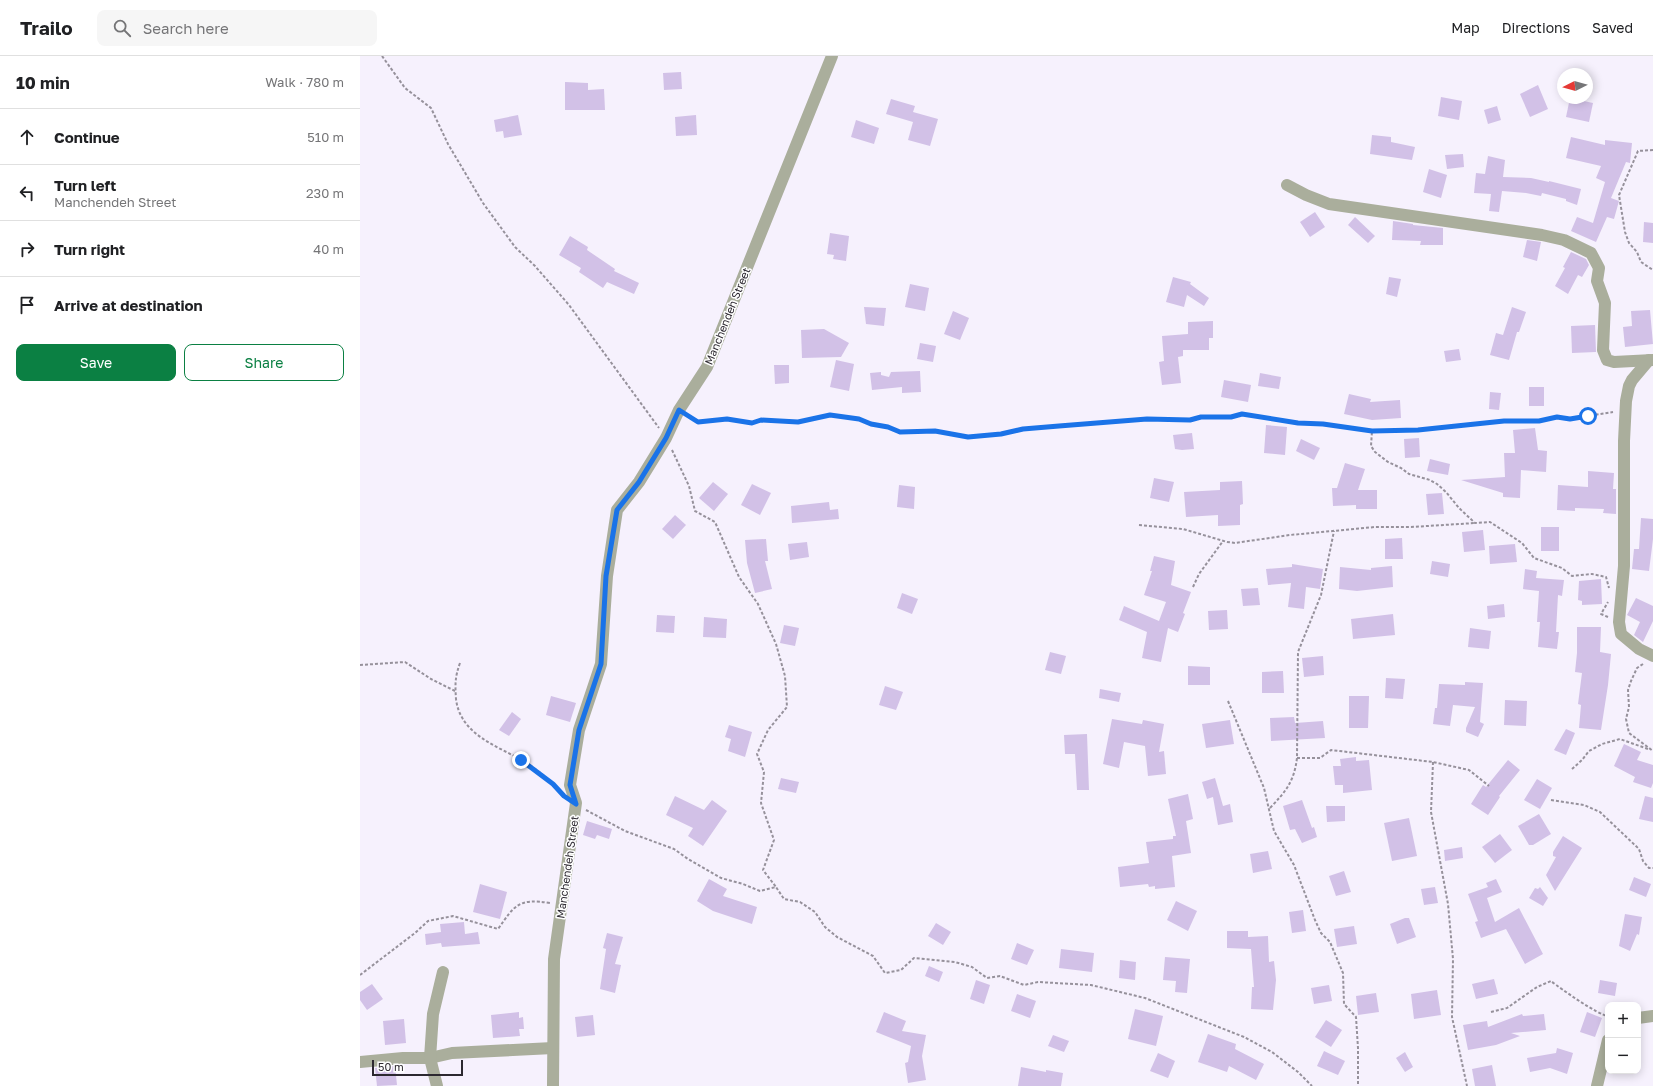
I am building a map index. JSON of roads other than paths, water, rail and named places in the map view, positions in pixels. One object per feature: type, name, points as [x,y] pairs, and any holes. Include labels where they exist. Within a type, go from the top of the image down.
[{"type":"street","name":"Manchendeh Street","points":[[553,1086],[554,959],[576,804],[570,785],[579,730],[601,664],[606,576],[617,510],[639,482],[666,438],[679,410],[707,367],[832,56]]},
{"type":"street","points":[[1287,185],[1306,195],[1329,204],[1480,225],[1564,240],[1591,253],[1599,268],[1598,280],[1605,303],[1603,350],[1607,360],[1614,362],[1651,360]]},
{"type":"street","points":[[1651,360],[1632,380],[1629,386],[1626,401],[1624,441],[1624,566],[1619,622],[1621,634],[1639,649],[1652,656]]},
{"type":"street","points":[[437,1086],[430,1058],[432,1014],[443,972]]},
{"type":"street","points":[[1641,1018],[1653,1016]]},
{"type":"street","points":[[360,1062],[403,1058],[430,1058],[452,1053],[553,1048]]},
{"type":"street","points":[[1597,1086],[1605,1053]]}]
